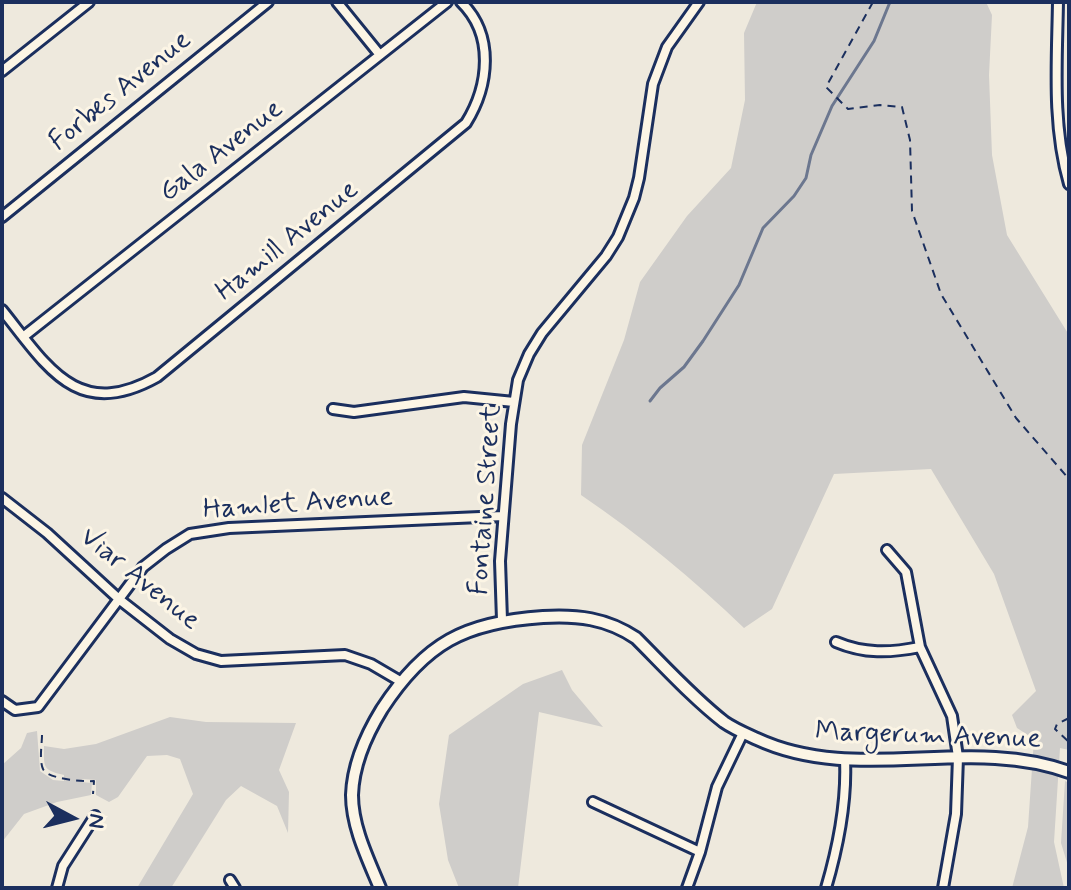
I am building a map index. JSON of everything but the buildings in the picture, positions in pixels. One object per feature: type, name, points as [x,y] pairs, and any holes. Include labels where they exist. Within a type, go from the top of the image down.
[{"type":"street","points":[[2,71],[89,2]]},
{"type":"street","name":"Forbes Avenue","points":[[2,217],[268,2]]},
{"type":"street","points":[[337,2],[380,55]]},
{"type":"street","name":"Gala Avenue","points":[[23,337],[447,2]]},
{"type":"street","name":"Hamill Avenue","points":[[2,310],[40,360],[60,379],[85,391],[102,394],[123,392],[136,389],[157,377],[466,123],[477,106],[486,57],[482,39],[461,2]]},
{"type":"street","name":"Fontaine Street","points":[[502,620],[500,561],[503,516],[518,380],[542,333],[618,237],[639,178],[653,84],[667,47],[699,2]]},
{"type":"street","points":[[1058,2],[1058,129],[1069,184]]},
{"type":"street","points":[[333,409],[354,412],[452,398],[514,402]]},
{"type":"street","name":"Viar Avenue","points":[[2,498],[47,533],[120,600],[170,639],[196,654],[221,661],[345,655],[371,664],[400,681]]},
{"type":"street","name":"Hamlet Avenue","points":[[2,701],[15,710],[38,707],[143,567],[190,534],[229,528],[503,516]]},
{"type":"street","points":[[887,550],[906,572],[920,647],[952,716],[958,757],[956,814],[943,888]]},
{"type":"street","name":"Margerum Avenue","points":[[380,888],[360,840],[352,795],[358,757],[370,728],[400,681],[421,660],[470,629],[502,620],[567,615],[599,619],[621,628],[636,638],[725,723],[801,756],[845,760],[1015,759],[1051,765],[1069,772]]},
{"type":"street","points":[[836,642],[853,650],[890,653],[920,647]]},
{"type":"street","points":[[687,888],[717,787],[743,733]]},
{"type":"street","points":[[826,888],[842,813],[845,760]]},
{"type":"street","points":[[593,802],[700,852]]},
{"type":"street","points":[[57,888],[63,866],[95,816]]},
{"type":"path","points":[[873,2],[826,87],[848,109],[880,105],[902,107],[910,140],[912,211],[941,294],[1016,418],[1069,479]]},
{"type":"path","points":[[1069,718],[1057,724],[1055,729],[1069,742]]},
{"type":"path","points":[[42,735],[45,772],[57,778],[94,781],[93,794]]},
{"type":"shaded area","points":[[757,2],[986,2],[992,15],[989,75],[992,155],[1007,235],[1069,335],[1069,750],[1060,748],[1054,842],[1064,888],[1012,888],[1028,827],[1034,739],[1017,728],[1012,715],[1036,691],[994,574],[931,469],[834,474],[772,609],[744,628],[666,558],[581,495],[582,445],[624,340],[640,282],[687,216],[731,168],[745,100],[744,33]]},
{"type":"shaded area","points":[[562,670],[572,690],[603,727],[539,712],[518,888],[459,888],[448,860],[439,804],[449,735],[523,684]]},
{"type":"shaded area","points":[[170,717],[206,722],[296,723],[279,770],[289,792],[288,833],[277,806],[241,786],[226,800],[171,888],[137,888],[193,794],[180,759],[167,755],[147,756],[118,797],[109,802],[96,795],[96,780],[82,779],[81,782],[92,783],[91,795],[57,802],[24,814],[2,842],[2,765],[21,748],[27,733],[37,731],[40,771],[53,780],[64,781],[64,775],[46,766],[44,746],[64,749],[96,744]]},
{"type":"shaded area","points":[[1065,781],[1069,783],[1069,869],[1061,843]]},
{"type":"waterway","points":[[650,401],[684,367],[703,341],[739,285],[763,228],[794,196],[806,178],[811,155],[832,106],[874,41],[890,2]]}]
